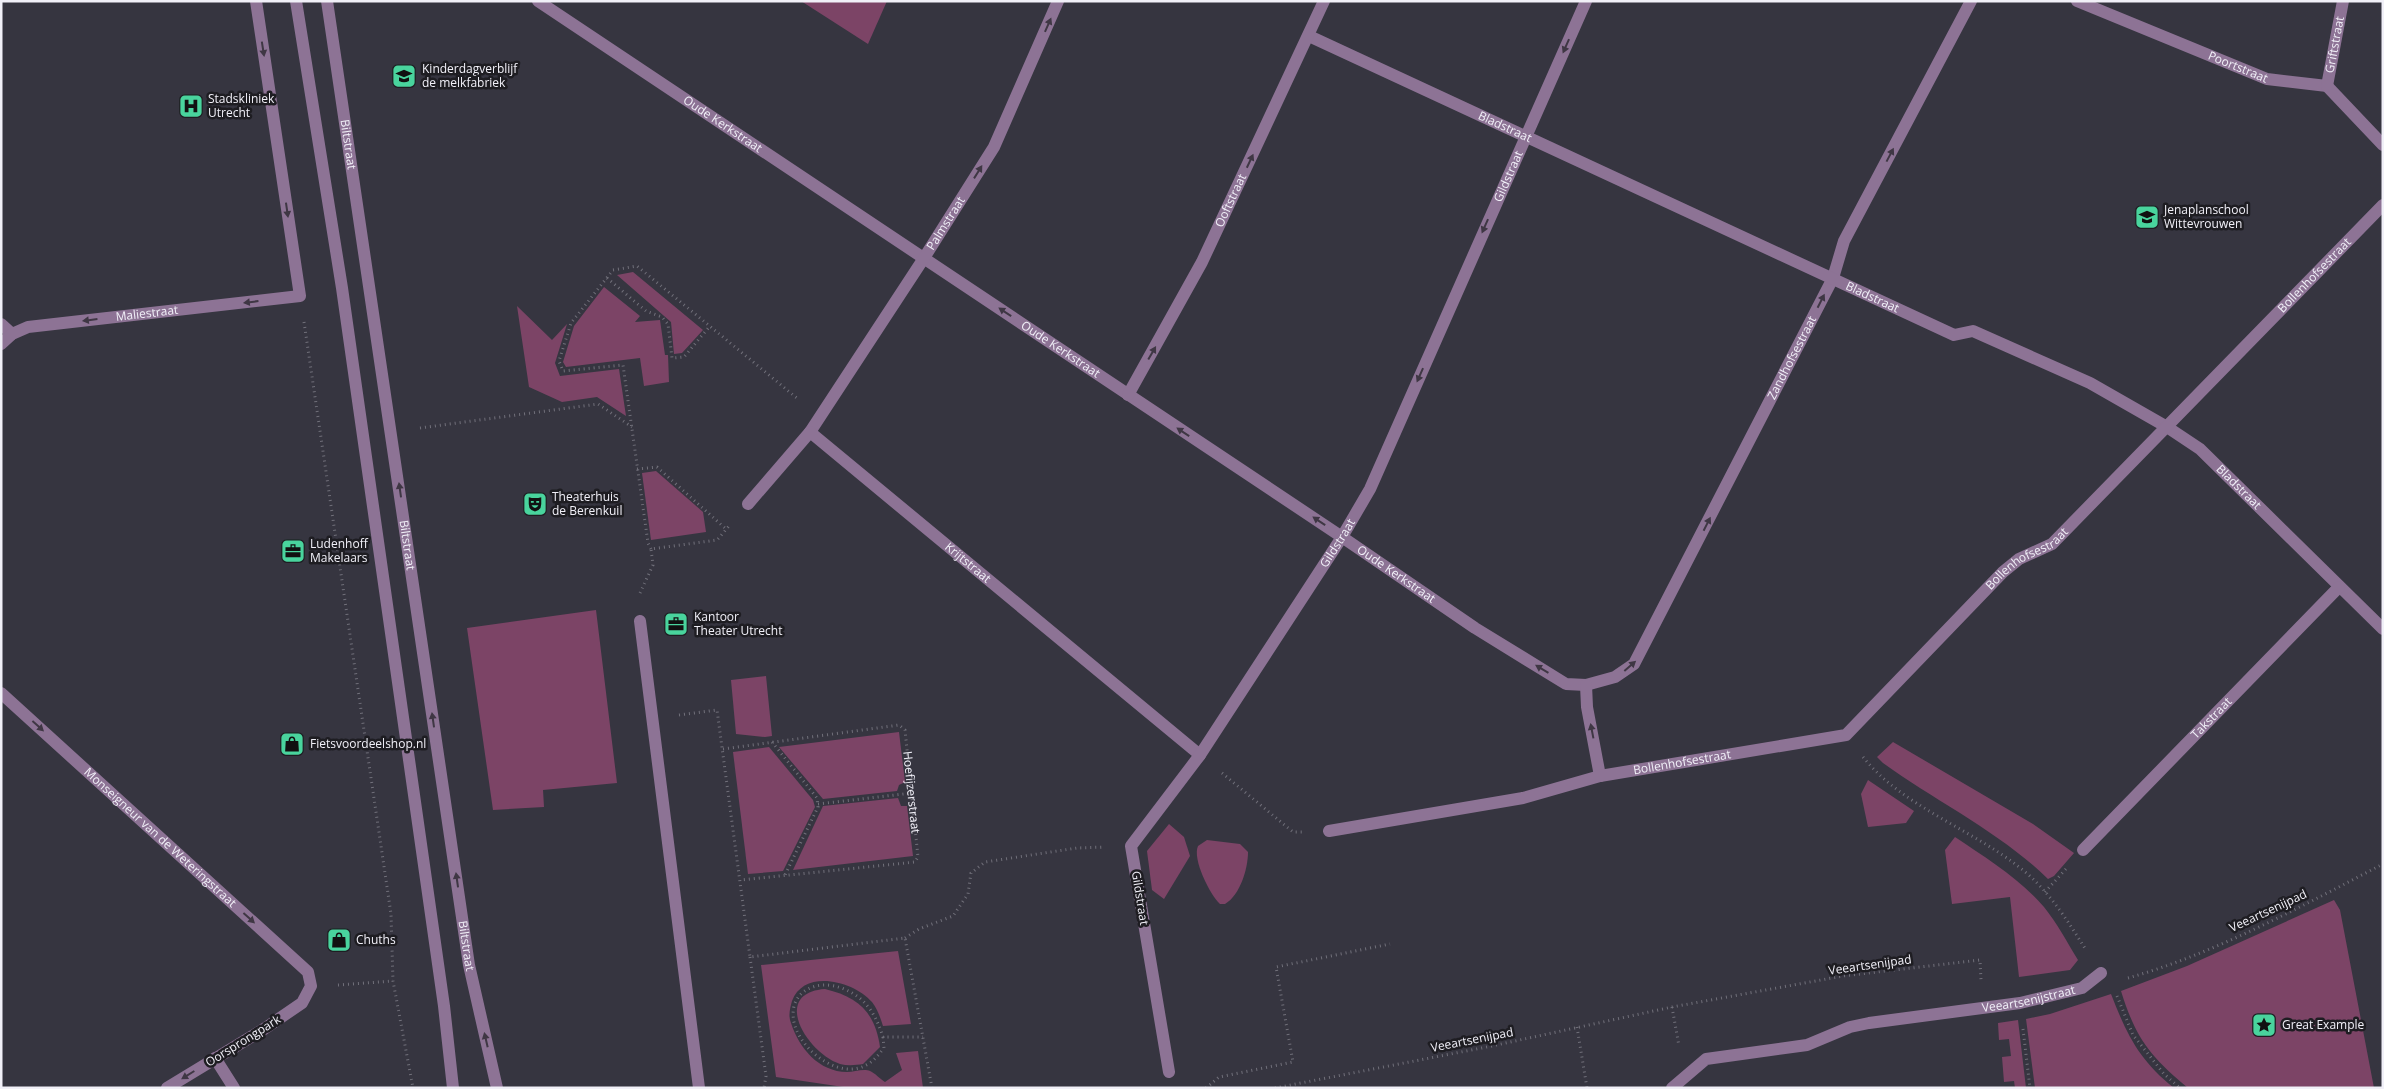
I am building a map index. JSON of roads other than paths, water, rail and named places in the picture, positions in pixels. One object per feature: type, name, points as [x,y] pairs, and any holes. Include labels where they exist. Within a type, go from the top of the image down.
[{"type":"street","name":"Maliestraat","points":[[1,344],[12,334],[28,328],[300,296],[256,1]]},
{"type":"street","points":[[296,1],[342,288],[444,1006],[453,1088]]},
{"type":"street","name":"Biltstraat","points":[[327,1],[469,965],[497,1088]]},
{"type":"street","name":"Oude Kerkstraat","points":[[538,1],[1342,537],[1475,628],[1566,684],[1586,685]]},
{"type":"street","name":"Palmstraat","points":[[810,432],[994,147],[1058,1]]},
{"type":"street","name":"Ooftstraat","points":[[1128,395],[1202,262],[1324,1]]},
{"type":"street","name":"Gildstraat","points":[[1168,1072],[1131,846],[1200,755],[1342,537],[1370,489],[1586,1]]},
{"type":"street","name":"Zandhofsestraat","points":[[1586,685],[1615,677],[1634,664],[1833,278],[1844,241],[1970,1]]},
{"type":"street","name":"Poortstraat","points":[[2077,1],[2267,79],[2327,86]]},
{"type":"street","name":"Griftstraat","points":[[2327,86],[2343,1]]},
{"type":"street","name":"Bladstraat","points":[[1309,36],[1954,335],[1973,331],[2090,383],[2167,427],[2200,450],[2383,629]]},
{"type":"street","points":[[2327,86],[2383,145]]},
{"type":"street","name":"Bollenhofsestraat","points":[[1330,831],[1523,798],[1600,776],[1846,734],[2003,572],[2019,559],[2052,544],[2383,205]]},
{"type":"street","points":[[1,324],[12,334]]},
{"type":"street","points":[[748,504],[810,432]]},
{"type":"street","name":"Krijtstraat","points":[[810,432],[1200,755]]},
{"type":"street","name":"Takstraat","points":[[2083,850],[2339,587]]},
{"type":"street","points":[[640,620],[700,1088]]},
{"type":"street","points":[[1586,685],[1587,707],[1600,776]]},
{"type":"street","name":"Monseigneur van de Weteringstraat","points":[[1,693],[308,972],[311,986]]},
{"type":"street","name":"Veeartsenijstraat","points":[[1672,1088],[1706,1059],[1807,1046],[1850,1027],[1869,1023],[2020,1003],[2082,988],[2105,976]]},
{"type":"street","name":"Oorsprongpark","points":[[167,1088],[302,1003],[311,986]]},
{"type":"street","points":[[215,1058],[234,1088]]},
{"type":"place","name":"Kinderdagverblijf de melkfabriek","points":[[404,76]]},
{"type":"place","name":"Stadskliniek Utrecht","points":[[191,106]]},
{"type":"place","name":"Jenaplanschool Wittevrouwen","points":[[2147,217]]},
{"type":"place","name":"Theaterhuis de Berenkuil","points":[[535,504]]},
{"type":"place","name":"Ludenhoff Makelaars","points":[[293,551]]},
{"type":"place","name":"Kantoor Theater Utrecht","points":[[676,624]]},
{"type":"place","name":"Fietsvoordeelshop.nl","points":[[292,744]]},
{"type":"place","name":"Chuths","points":[[339,940]]},
{"type":"place","name":"Great Example","points":[[2264,1025]]}]
